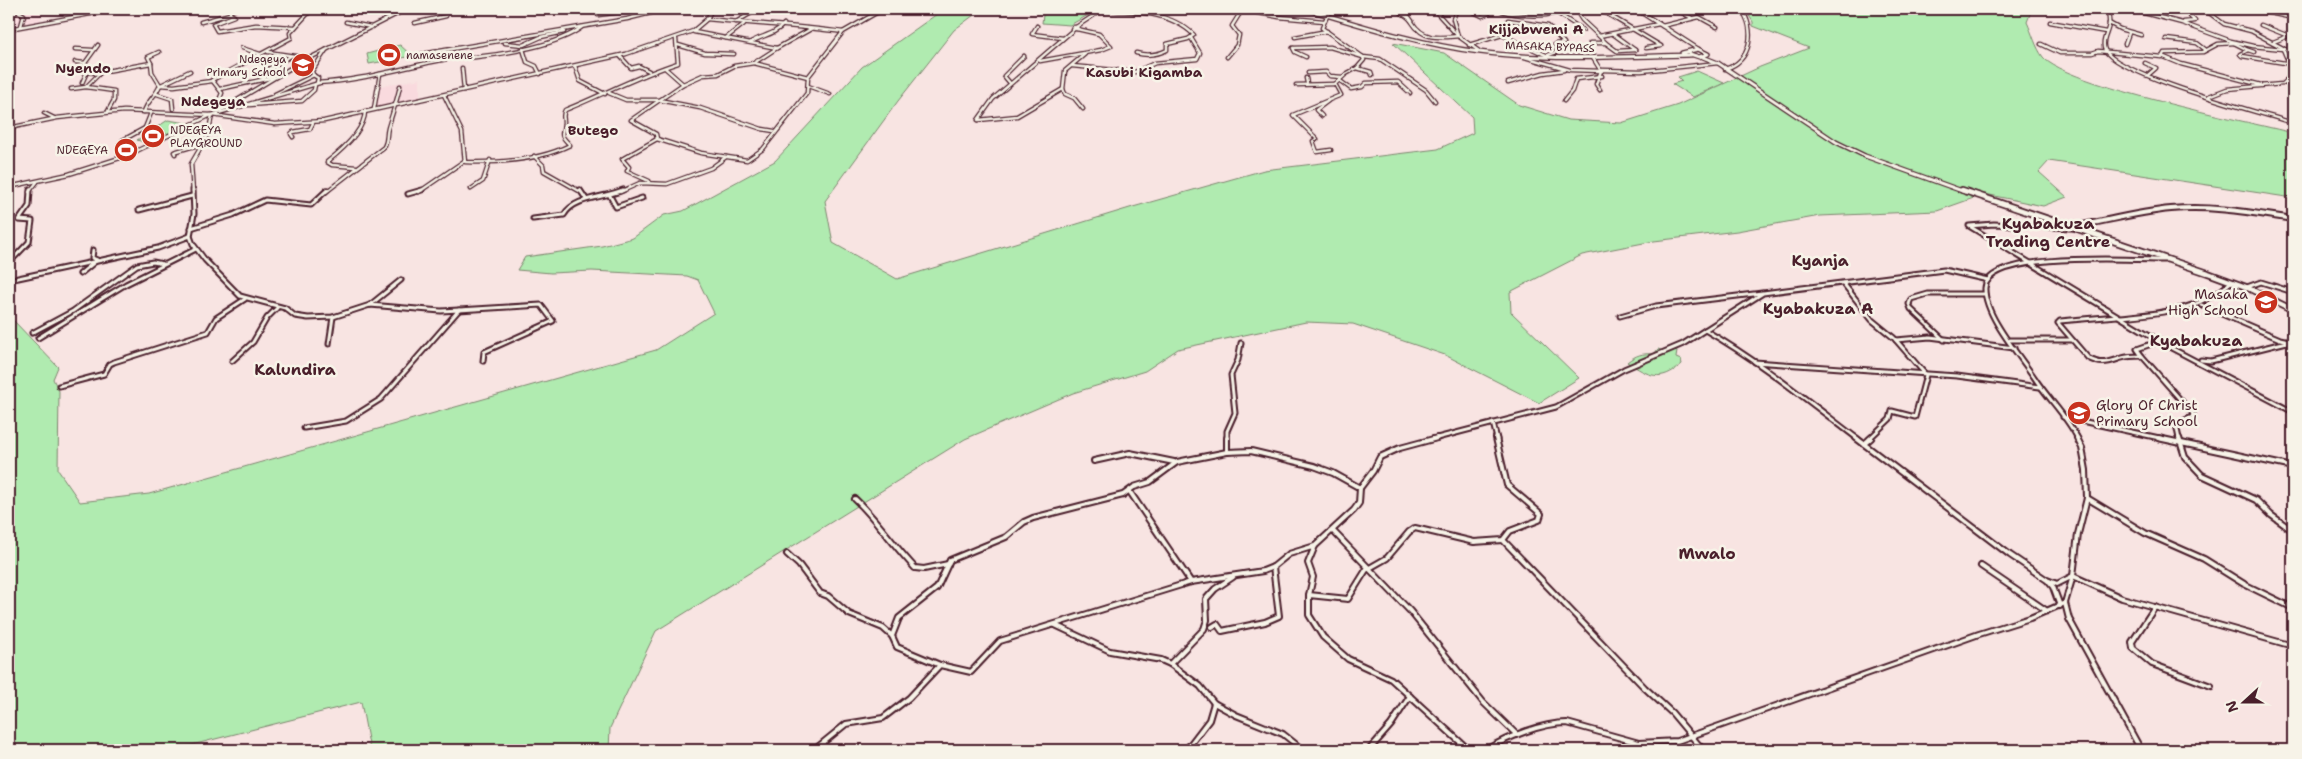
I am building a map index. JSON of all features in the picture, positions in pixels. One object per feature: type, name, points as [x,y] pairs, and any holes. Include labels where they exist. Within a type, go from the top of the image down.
[{"type":"highway","name":"MASAKA BYPASS","points":[[1306,9],[1406,39],[1479,52],[1521,56],[1593,58],[1678,54],[1712,60]]},
{"type":"highway","points":[[1636,9],[1686,42],[1706,52],[1712,60],[1799,119],[1836,142],[1865,156],[2231,281],[2293,310]]},
{"type":"highway","points":[[1686,42],[1691,55]]},
{"type":"highway","name":"MASAKA BYPASS","points":[[1678,54],[1698,49]]},
{"type":"highway","points":[[1703,57],[1708,55]]},
{"type":"main road","points":[[2072,228],[2155,212],[2183,209],[2227,211],[2293,219]]},
{"type":"street","points":[[14,9],[24,15],[24,21],[21,25]]},
{"type":"street","points":[[9,28],[117,9]]},
{"type":"street","points":[[201,22],[230,14],[230,11],[236,9]]},
{"type":"street","points":[[160,85],[174,86],[212,81],[228,70],[292,38],[290,33],[312,9]]},
{"type":"street","points":[[9,187],[69,174],[126,156],[212,115],[309,58],[407,9]]},
{"type":"street","points":[[415,22],[446,16],[448,9]]},
{"type":"street","points":[[598,14],[642,9]]},
{"type":"street","points":[[422,54],[634,18],[667,9]]},
{"type":"street","points":[[735,22],[758,9]]},
{"type":"street","points":[[781,9],[799,12]]},
{"type":"street","points":[[649,181],[645,177],[627,171],[629,167],[622,159],[657,139],[701,153],[748,160],[763,148],[774,131],[788,119],[807,93],[808,77],[843,32],[882,9]]},
{"type":"street","points":[[1077,28],[1105,9],[1170,19],[1188,29],[1194,35],[1190,38],[1167,44],[1167,50],[1164,52],[1144,55],[1136,53]]},
{"type":"street","points":[[1227,57],[1238,43],[1239,35],[1232,26],[1241,9],[1280,17],[1324,21]]},
{"type":"street","points":[[1330,9],[1322,28],[1363,57]]},
{"type":"street","points":[[1397,9],[1403,17],[1412,21]]},
{"type":"street","points":[[1438,9],[1436,12],[1458,36],[1479,52]]},
{"type":"street","points":[[1457,9],[1452,19],[1458,36]]},
{"type":"street","points":[[1468,9],[1483,16],[1490,13]]},
{"type":"street","points":[[1551,9],[1575,9],[1582,20],[1617,51],[1635,50],[1612,34]]},
{"type":"street","points":[[1557,13],[1558,9]]},
{"type":"street","points":[[1599,9],[1661,46],[1646,48]]},
{"type":"street","points":[[1611,15],[1628,9]]},
{"type":"street","points":[[1674,9],[1693,18]]},
{"type":"street","points":[[1725,69],[1733,67],[1750,38],[1749,23],[1741,9]]},
{"type":"street","points":[[2107,9],[2109,22],[2104,45],[2106,53],[2117,61],[2148,75],[2293,123]]},
{"type":"street","points":[[2129,9],[2182,23],[2231,41],[2254,52]]},
{"type":"street","points":[[2182,9],[2195,21],[2182,23]]},
{"type":"street","points":[[2198,9],[2208,12],[2224,24],[2251,31],[2285,50],[2293,73],[2278,86],[2227,89],[2208,96]]},
{"type":"street","points":[[2251,9],[2293,18]]},
{"type":"street","points":[[9,128],[57,118],[108,112],[212,115],[275,124],[313,123],[620,56],[676,39],[693,31],[707,19],[712,10],[738,11]]},
{"type":"street","points":[[1404,10],[1414,26],[1430,36],[1458,36]]},
{"type":"street","points":[[1502,11],[1516,15],[1521,13],[1541,16],[1557,13],[1583,30]]},
{"type":"street","points":[[230,14],[234,16],[213,24],[217,31],[256,25],[296,27]]},
{"type":"street","points":[[1469,45],[1502,35],[1549,57],[1557,52],[1557,43],[1564,43],[1541,16]]},
{"type":"street","points":[[1599,36],[1693,18],[1702,18],[1717,27]]},
{"type":"street","points":[[707,19],[745,23],[784,24],[843,32]]},
{"type":"street","points":[[1508,20],[1527,24],[1546,24]]},
{"type":"street","points":[[346,22],[372,28]]},
{"type":"street","points":[[2050,22],[2106,32]]},
{"type":"street","points":[[2109,22],[2129,33],[2141,36]]},
{"type":"street","points":[[726,38],[745,23]]},
{"type":"street","points":[[751,42],[763,35],[769,36],[784,24]]},
{"type":"street","points":[[1037,26],[1032,34],[1062,40]]},
{"type":"street","points":[[2261,26],[2286,35],[2286,37],[2273,42]]},
{"type":"street","points":[[506,43],[523,45],[541,37],[582,27]]},
{"type":"street","points":[[212,115],[319,83],[380,74],[458,57],[476,57],[523,49],[564,37],[577,32],[582,27]]},
{"type":"street","points":[[1037,62],[1108,49],[1111,44],[1096,32],[1072,28],[1073,30],[1044,56],[992,99],[978,120],[1017,116],[1063,89]]},
{"type":"street","points":[[754,63],[811,29]]},
{"type":"street","points":[[693,31],[777,48]]},
{"type":"street","points":[[1295,36],[1328,31]]},
{"type":"street","points":[[2124,44],[2129,33]]},
{"type":"street","points":[[1072,66],[1133,72],[1143,70],[1145,66],[1159,62],[1194,59],[1199,57],[1200,53],[1190,38]]},
{"type":"street","points":[[408,194],[421,191],[464,162],[534,156],[569,146],[570,144],[561,135],[565,120],[564,111],[607,94],[650,72],[678,64],[676,53],[678,45],[676,39]]},
{"type":"street","points":[[2166,39],[2197,42],[2206,50]]},
{"type":"street","points":[[2231,41],[2293,50]]},
{"type":"street","points":[[1590,43],[1606,43]]},
{"type":"street","points":[[2164,56],[2164,53],[2203,52],[2218,44],[2235,43]]},
{"type":"street","points":[[2041,44],[2060,53],[2164,56],[2181,64],[2262,86]]},
{"type":"street","points":[[86,74],[82,72],[85,63],[92,50],[98,45]]},
{"type":"street","points":[[678,45],[705,53],[734,54]]},
{"type":"street","points":[[1306,57],[1295,52],[1293,48],[1330,47],[1363,57],[1380,59],[1426,90],[1435,101]]},
{"type":"street","points":[[242,48],[260,54]]},
{"type":"street","points":[[75,49],[92,50]]},
{"type":"street","points":[[319,83],[317,83],[318,78],[312,71],[327,49]]},
{"type":"street","points":[[523,49],[527,62],[536,66],[540,74]]},
{"type":"street","points":[[2248,50],[2240,55],[2256,60],[2291,64]]},
{"type":"street","points":[[159,52],[148,56],[152,72],[160,85]]},
{"type":"street","points":[[267,52],[309,58]]},
{"type":"street","points":[[1083,109],[1074,98],[1065,94],[1063,89],[1065,71],[1085,54]]},
{"type":"street","points":[[265,79],[261,77],[261,73],[291,56]]},
{"type":"street","points":[[620,56],[631,68],[639,66],[650,72]]},
{"type":"street","points":[[1010,83],[1004,76],[1024,56]]},
{"type":"street","points":[[1044,56],[1050,59]]},
{"type":"street","points":[[1521,56],[1570,70]]},
{"type":"street","points":[[1296,84],[1335,84],[1342,77],[1357,68],[1364,60],[1363,57]]},
{"type":"street","points":[[1593,58],[1602,71],[1602,76],[1596,84],[1600,90]]},
{"type":"street","points":[[75,62],[85,63]]},
{"type":"street","points":[[86,74],[151,63]]},
{"type":"street","points":[[657,139],[656,134],[631,120],[683,84],[703,75],[718,74],[734,66],[754,63],[808,77]]},
{"type":"street","points":[[1508,83],[1530,78],[1542,71],[1641,71],[1718,64]]},
{"type":"street","points":[[2145,64],[2156,68],[2148,75]]},
{"type":"street","points":[[574,66],[580,81],[607,94],[626,100],[659,100],[703,109],[762,129],[774,131]]},
{"type":"street","points":[[462,68],[464,90]]},
{"type":"street","points":[[666,68],[683,84]]},
{"type":"street","points":[[1357,68],[1371,72],[1372,75]]},
{"type":"street","points":[[144,112],[146,106],[157,94],[160,85],[190,71]]},
{"type":"street","points":[[86,87],[101,72]]},
{"type":"street","points":[[1308,73],[1326,72],[1330,76],[1342,77]]},
{"type":"street","points":[[82,83],[86,74]]},
{"type":"street","points":[[374,109],[380,74]]},
{"type":"street","points":[[270,97],[314,75]]},
{"type":"street","points":[[1564,101],[1572,91],[1576,79],[1602,76]]},
{"type":"street","points":[[219,89],[277,77]]},
{"type":"street","points":[[1306,78],[1307,83]]},
{"type":"street","points":[[1339,80],[1351,89],[1362,87],[1366,84],[1398,82],[1410,93]]},
{"type":"street","points":[[212,81],[222,95],[218,102],[226,107]]},
{"type":"street","points":[[2283,83],[2293,86]]},
{"type":"street","points":[[1331,150],[1317,152],[1312,144],[1317,138],[1293,114],[1340,95],[1340,91],[1335,84]]},
{"type":"street","points":[[244,105],[302,101],[314,90],[315,85]]},
{"type":"street","points":[[191,228],[233,215],[267,200],[310,206],[384,146],[388,140],[386,132],[396,105],[400,86]]},
{"type":"street","points":[[807,86],[830,94]]},
{"type":"street","points":[[71,89],[86,87],[114,91],[116,94],[108,112]]},
{"type":"street","points":[[157,94],[170,98],[173,109]]},
{"type":"street","points":[[444,95],[451,113],[462,132],[464,162]]},
{"type":"street","points":[[1322,116],[1316,110],[1328,100]]},
{"type":"street","points":[[9,101],[11,102],[12,125],[15,127]]},
{"type":"street","points":[[1315,106],[1323,106]]},
{"type":"street","points":[[357,167],[332,165],[327,162],[346,147],[366,117],[365,111]]},
{"type":"street","points":[[123,140],[142,132],[148,124],[151,112]]},
{"type":"street","points":[[44,113],[57,118]]},
{"type":"street","points":[[212,115],[208,135],[191,164],[194,214],[190,236],[196,249],[215,271],[245,299],[276,308],[288,309],[301,318],[333,317],[370,305],[401,280]]},
{"type":"street","points":[[293,136],[291,134],[294,132],[310,129],[313,123]]},
{"type":"street","points":[[175,154],[174,152],[202,144]]},
{"type":"street","points":[[534,156],[542,165],[544,171],[581,191],[586,199]]},
{"type":"street","points":[[533,219],[564,215],[570,205],[586,199],[610,196],[640,183],[663,185],[681,180],[711,168],[726,156]]},
{"type":"street","points":[[471,189],[479,186],[485,180],[490,160]]},
{"type":"street","points":[[9,263],[29,242],[32,220],[18,220],[29,206],[29,191],[38,182]]},
{"type":"street","points":[[139,210],[192,196]]},
{"type":"street","points":[[610,196],[616,207],[642,198]]},
{"type":"street","points":[[2072,228],[1994,224],[1969,225],[2119,317],[2161,341],[2205,362],[2293,412]]},
{"type":"street","points":[[9,280],[158,248],[190,236]]},
{"type":"street","points":[[38,338],[119,288],[196,249]]},
{"type":"street","points":[[93,250],[92,258],[97,260]]},
{"type":"street","points":[[2141,750],[2069,619],[2065,603],[2073,576],[2078,534],[2087,498],[2086,470],[2082,448],[2071,424],[2041,388],[1990,313],[1985,294],[1988,280],[1994,274],[2030,263],[2070,258],[2168,260]]},
{"type":"street","points":[[80,274],[97,260]]},
{"type":"street","points":[[32,332],[73,311],[137,264],[152,262],[166,264]]},
{"type":"street","points":[[1620,316],[1656,306],[1944,270],[1988,280]]},
{"type":"street","points":[[2142,356],[2123,357],[2112,363],[2094,361],[2088,358],[2058,323],[2060,321],[2119,317],[2201,304],[2224,290],[2231,281]]},
{"type":"street","points":[[2246,287],[2258,282],[2293,292]]},
{"type":"street","points":[[1843,283],[1856,302],[1896,340],[1926,375]]},
{"type":"street","points":[[1469,750],[1391,679],[1348,659],[1323,637],[1310,615],[1309,595],[1313,577],[1308,559],[1315,546],[1354,510],[1359,502],[1360,488],[1373,471],[1380,457],[1388,452],[1556,407],[1617,372],[1678,347],[1763,293]]},
{"type":"street","points":[[1944,340],[1911,308],[1909,304],[1911,299],[1928,294],[1985,294]]},
{"type":"street","points":[[59,386],[104,374],[110,364],[114,362],[208,332],[216,318],[245,299]]},
{"type":"street","points":[[2201,304],[2291,342]]},
{"type":"street","points":[[370,305],[441,311],[541,305],[554,321],[484,352],[483,361]]},
{"type":"street","points":[[232,361],[256,338],[267,318],[276,308]]},
{"type":"street","points":[[304,428],[346,421],[381,399],[459,310]]},
{"type":"street","points":[[329,344],[333,317]]},
{"type":"street","points":[[1705,330],[1755,362],[2010,555],[2047,580],[2057,584],[2073,576]]},
{"type":"street","points":[[1896,340],[1930,337],[2015,348]]},
{"type":"street","points":[[2009,340],[2072,340]]},
{"type":"street","points":[[2161,341],[2137,349],[2193,414],[2192,417],[2177,422],[2178,442],[2195,472],[2226,489],[2256,500],[2293,531]]},
{"type":"street","points":[[2205,362],[2291,342]]},
{"type":"street","points":[[1228,452],[1227,431],[1235,410],[1231,375],[1238,366],[1241,343]]},
{"type":"street","points":[[1755,362],[1957,376],[2041,388]]},
{"type":"street","points":[[1864,444],[1890,419],[1892,411],[1915,417],[1926,375]]},
{"type":"street","points":[[2063,416],[2293,467]]},
{"type":"street","points":[[1309,595],[1348,599],[1369,567],[1386,558],[1409,532],[1415,528],[1474,542],[1503,540],[1510,531],[1536,522],[1541,518],[1541,514],[1507,485],[1493,423]]},
{"type":"street","points":[[1228,444],[1233,452]]},
{"type":"street","points":[[1094,461],[1136,453],[1175,462],[1228,452],[1256,452],[1332,472],[1360,488]]},
{"type":"street","points":[[855,499],[865,508],[874,521],[879,524],[882,532],[896,544],[913,566],[917,569],[927,568],[948,564],[957,556],[1006,537],[1024,522],[1033,518],[1130,492],[1134,487],[1150,482],[1175,462]]},
{"type":"street","points":[[1130,492],[1191,582]]},
{"type":"street","points":[[2087,498],[2145,533],[2204,559],[2244,584],[2293,608]]},
{"type":"street","points":[[1334,530],[1410,611],[1483,702],[1517,735]]},
{"type":"street","points":[[1503,540],[1638,681],[1672,713],[1702,750]]},
{"type":"street","points":[[787,554],[806,574],[820,594],[828,596],[849,614],[883,628],[892,636],[897,647],[940,665],[971,672],[1000,640],[1191,582],[1234,576],[1272,567],[1289,554],[1315,546]]},
{"type":"street","points":[[892,636],[899,618],[938,588],[948,564]]},
{"type":"street","points":[[1982,566],[2047,611]]},
{"type":"street","points":[[1212,627],[1217,624],[1222,631],[1265,622],[1279,616],[1272,567]]},
{"type":"street","points":[[1170,664],[1175,656],[1204,630],[1208,622],[1206,599],[1215,589],[1234,576]]},
{"type":"street","points":[[2073,576],[2111,594],[2293,646]]},
{"type":"street","points":[[2047,580],[2053,587],[2060,606]]},
{"type":"street","points":[[1486,750],[1509,738],[1557,723],[1639,743],[1668,742],[1691,736],[2047,611],[2065,603]]},
{"type":"street","points":[[2155,607],[2132,642],[2133,648],[2152,664],[2211,686]]},
{"type":"street","points":[[1054,624],[1110,651],[1160,660],[1170,664],[1200,686],[1216,705],[1236,715],[1266,725],[1283,734],[1303,750]]},
{"type":"street","points":[[814,750],[825,739],[846,724],[883,718],[909,698],[940,665]]},
{"type":"street","points":[[1368,750],[1391,725],[1410,696]]},
{"type":"street","points":[[1186,750],[1197,733],[1208,724],[1216,705]]},
{"type":"street","points":[[1509,738],[1512,732]]},
{"type":"shaded area","points":[[9,9],[42,9],[40,22],[9,28]]},
{"type":"shaded area","points":[[420,79],[420,99],[376,108],[380,86]]},
{"type":"green space","points":[[944,9],[982,9],[954,30],[898,101],[825,201],[833,243],[897,279],[1133,207],[1264,170],[1438,149],[1473,133],[1472,117],[1393,43],[1444,53],[1519,105],[1568,120],[1621,123],[1678,105],[1760,67],[1809,48],[1753,26],[1753,22],[1745,9],[2032,9],[2027,22],[2036,45],[2043,57],[2058,68],[2120,90],[2201,112],[2293,133],[2293,198],[2049,161],[2039,172],[2067,197],[2043,206],[1985,194],[1937,211],[1820,216],[1737,231],[1654,241],[1582,255],[1510,292],[1511,312],[1579,378],[1539,403],[1445,355],[1353,324],[1306,322],[1178,349],[1145,371],[1073,393],[965,439],[656,631],[610,728],[609,750],[370,750],[361,702],[172,750],[9,750],[9,320],[13,320],[58,367],[53,379],[59,391],[58,470],[80,502],[149,494],[656,350],[714,313],[698,280],[687,276],[592,271],[551,273],[517,270],[525,257],[602,246],[633,238],[664,215],[683,211],[775,161],[862,67]]},
{"type":"green space","points":[[1055,9],[1099,9],[1070,25],[1042,23],[1043,15]]},
{"type":"green space","name":"namasenene","points":[[400,45],[412,56],[369,64],[367,54]]},
{"type":"green space","points":[[1697,71],[1724,83],[1693,97],[1672,84],[1682,81],[1678,77]]},
{"type":"green space","name":"NDEGEYA PLAYGROUND","points":[[168,120],[193,124],[150,144],[137,140]]},
{"type":"green space","points":[[1675,348],[1677,351],[1676,358],[1681,360],[1682,364],[1667,374],[1648,374],[1627,362],[1639,355],[1654,354],[1658,349],[1664,351]]},
{"type":"place","name":"namasenene","points":[[389,55]]},
{"type":"place","name":"Ndegeya Primary School","points":[[303,65]]},
{"type":"place","name":"NDEGEYA PLAYGROUND","points":[[153,136]]},
{"type":"place","name":"NDEGEYA","points":[[126,150]]},
{"type":"place","name":"Masaka High School","points":[[2266,302]]},
{"type":"place","name":"Glory Of Christ Primary School","points":[[2079,413]]},
{"type":"district","name":"Kijjabwemi A","points":[[1536,29]]},
{"type":"district","name":"Nyendo","points":[[83,68]]},
{"type":"district","name":"Kasubi Kigamba","points":[[1144,72]]},
{"type":"district","name":"Ndegeya","points":[[213,101]]},
{"type":"district","name":"Butego","points":[[593,130]]},
{"type":"district","name":"Kyabakuza Trading Centre","points":[[2048,232]]},
{"type":"district","name":"Kyanja","points":[[1820,260]]},
{"type":"district","name":"Kyabakuza A","points":[[1818,308]]},
{"type":"district","name":"Kyabakuza","points":[[2196,340]]},
{"type":"district","name":"Kalundira","points":[[295,369]]},
{"type":"district","name":"Mwalo","points":[[1707,553]]}]
